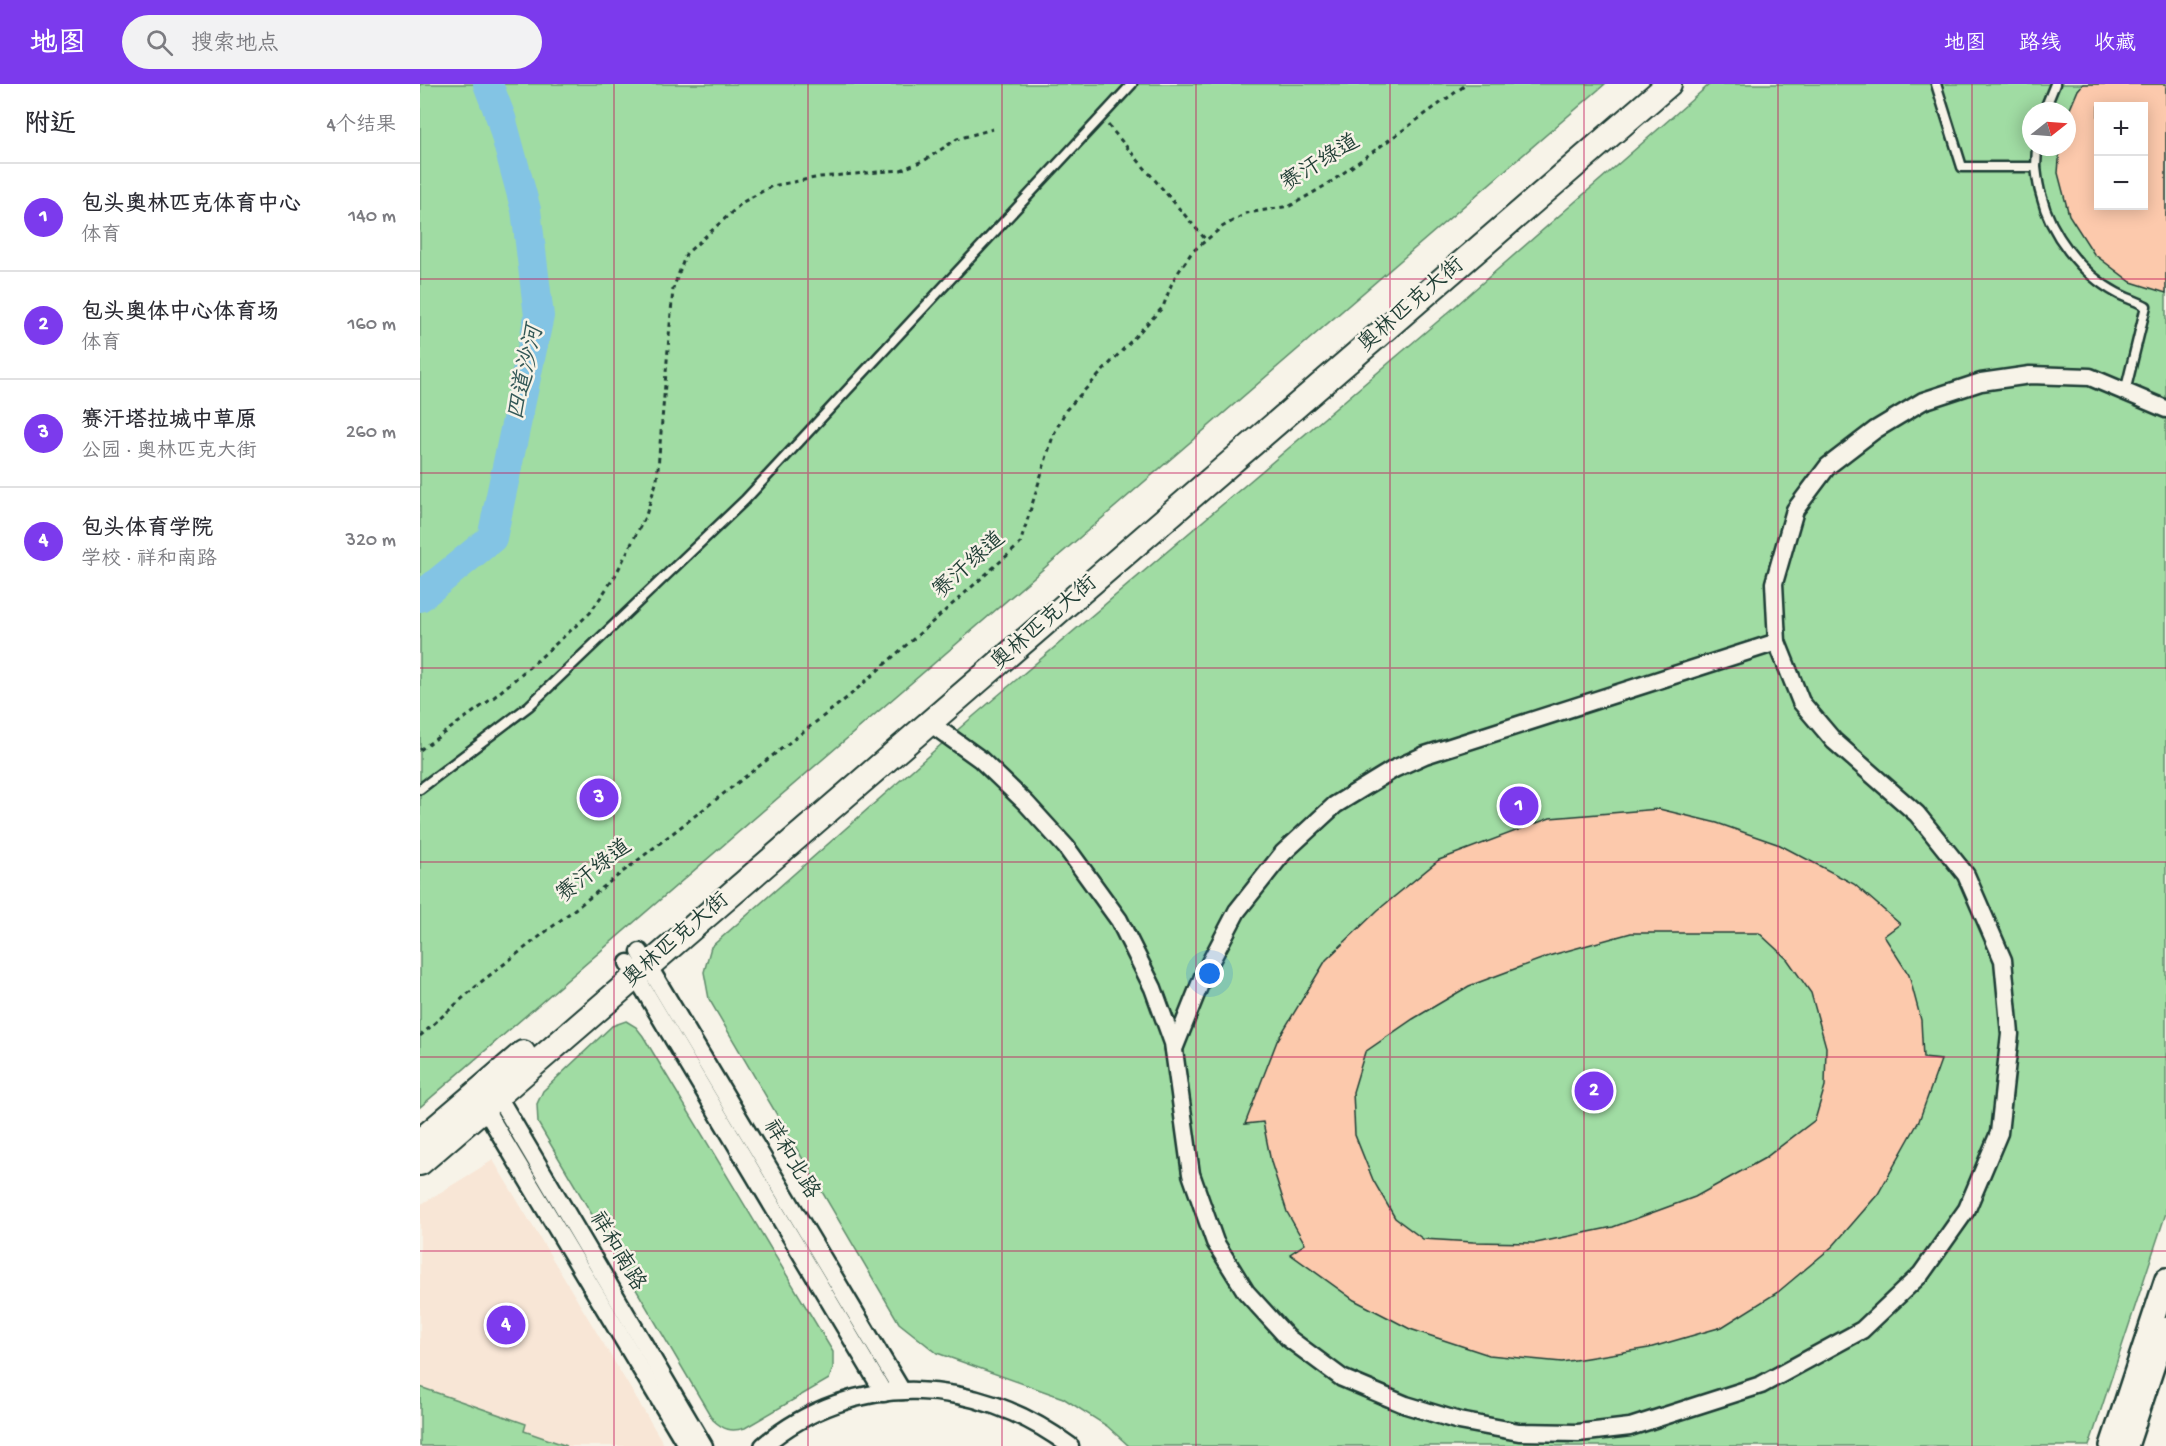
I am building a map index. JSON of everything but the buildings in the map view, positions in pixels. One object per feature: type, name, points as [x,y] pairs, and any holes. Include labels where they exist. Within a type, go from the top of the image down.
[{"type":"main road","name":"奥林匹克大街","points":[[420,1164],[487,1095],[1647,84]]},
{"type":"main road","name":"奥林匹克大街","points":[[638,964],[930,723],[1669,84]]},
{"type":"main road","name":"奥林匹克大街","points":[[420,1141],[487,1095]]},
{"type":"street","points":[[930,723],[980,759],[1026,803],[1066,847],[1119,920],[1153,988],[1174,1049],[1191,1174],[1215,1242],[1246,1292],[1288,1338],[1342,1378],[1406,1405],[1459,1421],[1519,1432],[1578,1432],[1630,1427],[1761,1385],[1862,1330],[1921,1274],[1967,1209],[2000,1133],[2010,1034],[2003,960],[1966,875],[1917,814],[1834,741],[1801,702],[1777,642],[1774,583],[1795,510],[1828,466],[1875,430],[1923,401],[1981,382],[2030,375],[2090,377],[2166,409]]},
{"type":"street","points":[[1174,1049],[1204,974],[1238,911],[1283,853],[1335,805],[1394,770],[1425,755],[1777,642]]},
{"type":"street","name":"祥和北路","points":[[638,964],[902,1391]]},
{"type":"street","name":"祥和北路","points":[[638,964],[885,1393]]},
{"type":"street","name":"祥和南路","points":[[487,1095],[687,1446]]},
{"type":"street","name":"祥和南路","points":[[487,1095],[704,1446]]},
{"type":"street","points":[[2111,1446],[2166,1279]]},
{"type":"street","points":[[2127,1446],[2166,1328]]},
{"type":"street","points":[[763,1446],[789,1426],[811,1415],[858,1398],[902,1391],[932,1391],[981,1400],[1028,1418],[1070,1446]]},
{"type":"lane","points":[[420,789],[529,706],[745,500],[1132,84]]},
{"type":"lane","points":[[1936,84],[1962,167],[2036,167]]},
{"type":"lane","points":[[2048,102],[2055,84]]},
{"type":"lane","points":[[2037,156],[2041,196],[2052,223],[2068,249],[2088,272],[2115,292],[2146,306],[2125,392]]},
{"type":"path","name":"赛汗绿道","points":[[420,1036],[481,982],[848,697],[1020,544],[1053,436],[1066,410],[1163,307],[1173,280],[1192,252],[1222,227],[1247,213],[1290,206],[1328,184],[1467,84]]},
{"type":"path","points":[[1101,116],[1206,240]]},
{"type":"path","points":[[420,750],[493,698],[540,658],[590,613],[615,576],[646,515],[657,480],[673,289],[686,254],[743,202],[772,186],[820,177],[902,170],[925,160],[957,139],[993,129]]},
{"type":"shaded area","points":[[493,1160],[665,1446],[420,1446],[420,1205]]},
{"type":"green space","points":[[420,84],[1605,84],[420,1107]]},
{"type":"green space","points":[[1710,84],[2166,84],[2166,1213],[2089,1446],[1129,1446],[1107,1426],[1063,1398],[937,1353],[899,1323],[709,999],[704,972],[711,947],[969,720],[1450,311]]},
{"type":"green space","points":[[626,1021],[636,1027],[643,1036],[833,1352],[833,1368],[829,1379],[745,1428],[728,1429],[713,1420],[538,1123],[537,1104],[543,1091],[612,1026]]},
{"type":"green space","points":[[420,1387],[526,1424],[524,1431],[567,1446],[420,1446]]},
{"type":"waterway","name":"四道沙河","points":[[420,597],[492,538],[539,316],[526,210],[501,118],[488,84]]},
{"type":"place","name":"赛汗塔拉城中草原","points":[[599,798]]},
{"type":"place","name":"包头奥林匹克体育中心","points":[[1519,806]]},
{"type":"place","name":"包头奥体中心体育场","points":[[1594,1091]]},
{"type":"place","name":"包头体育学院","points":[[506,1325]]}]
